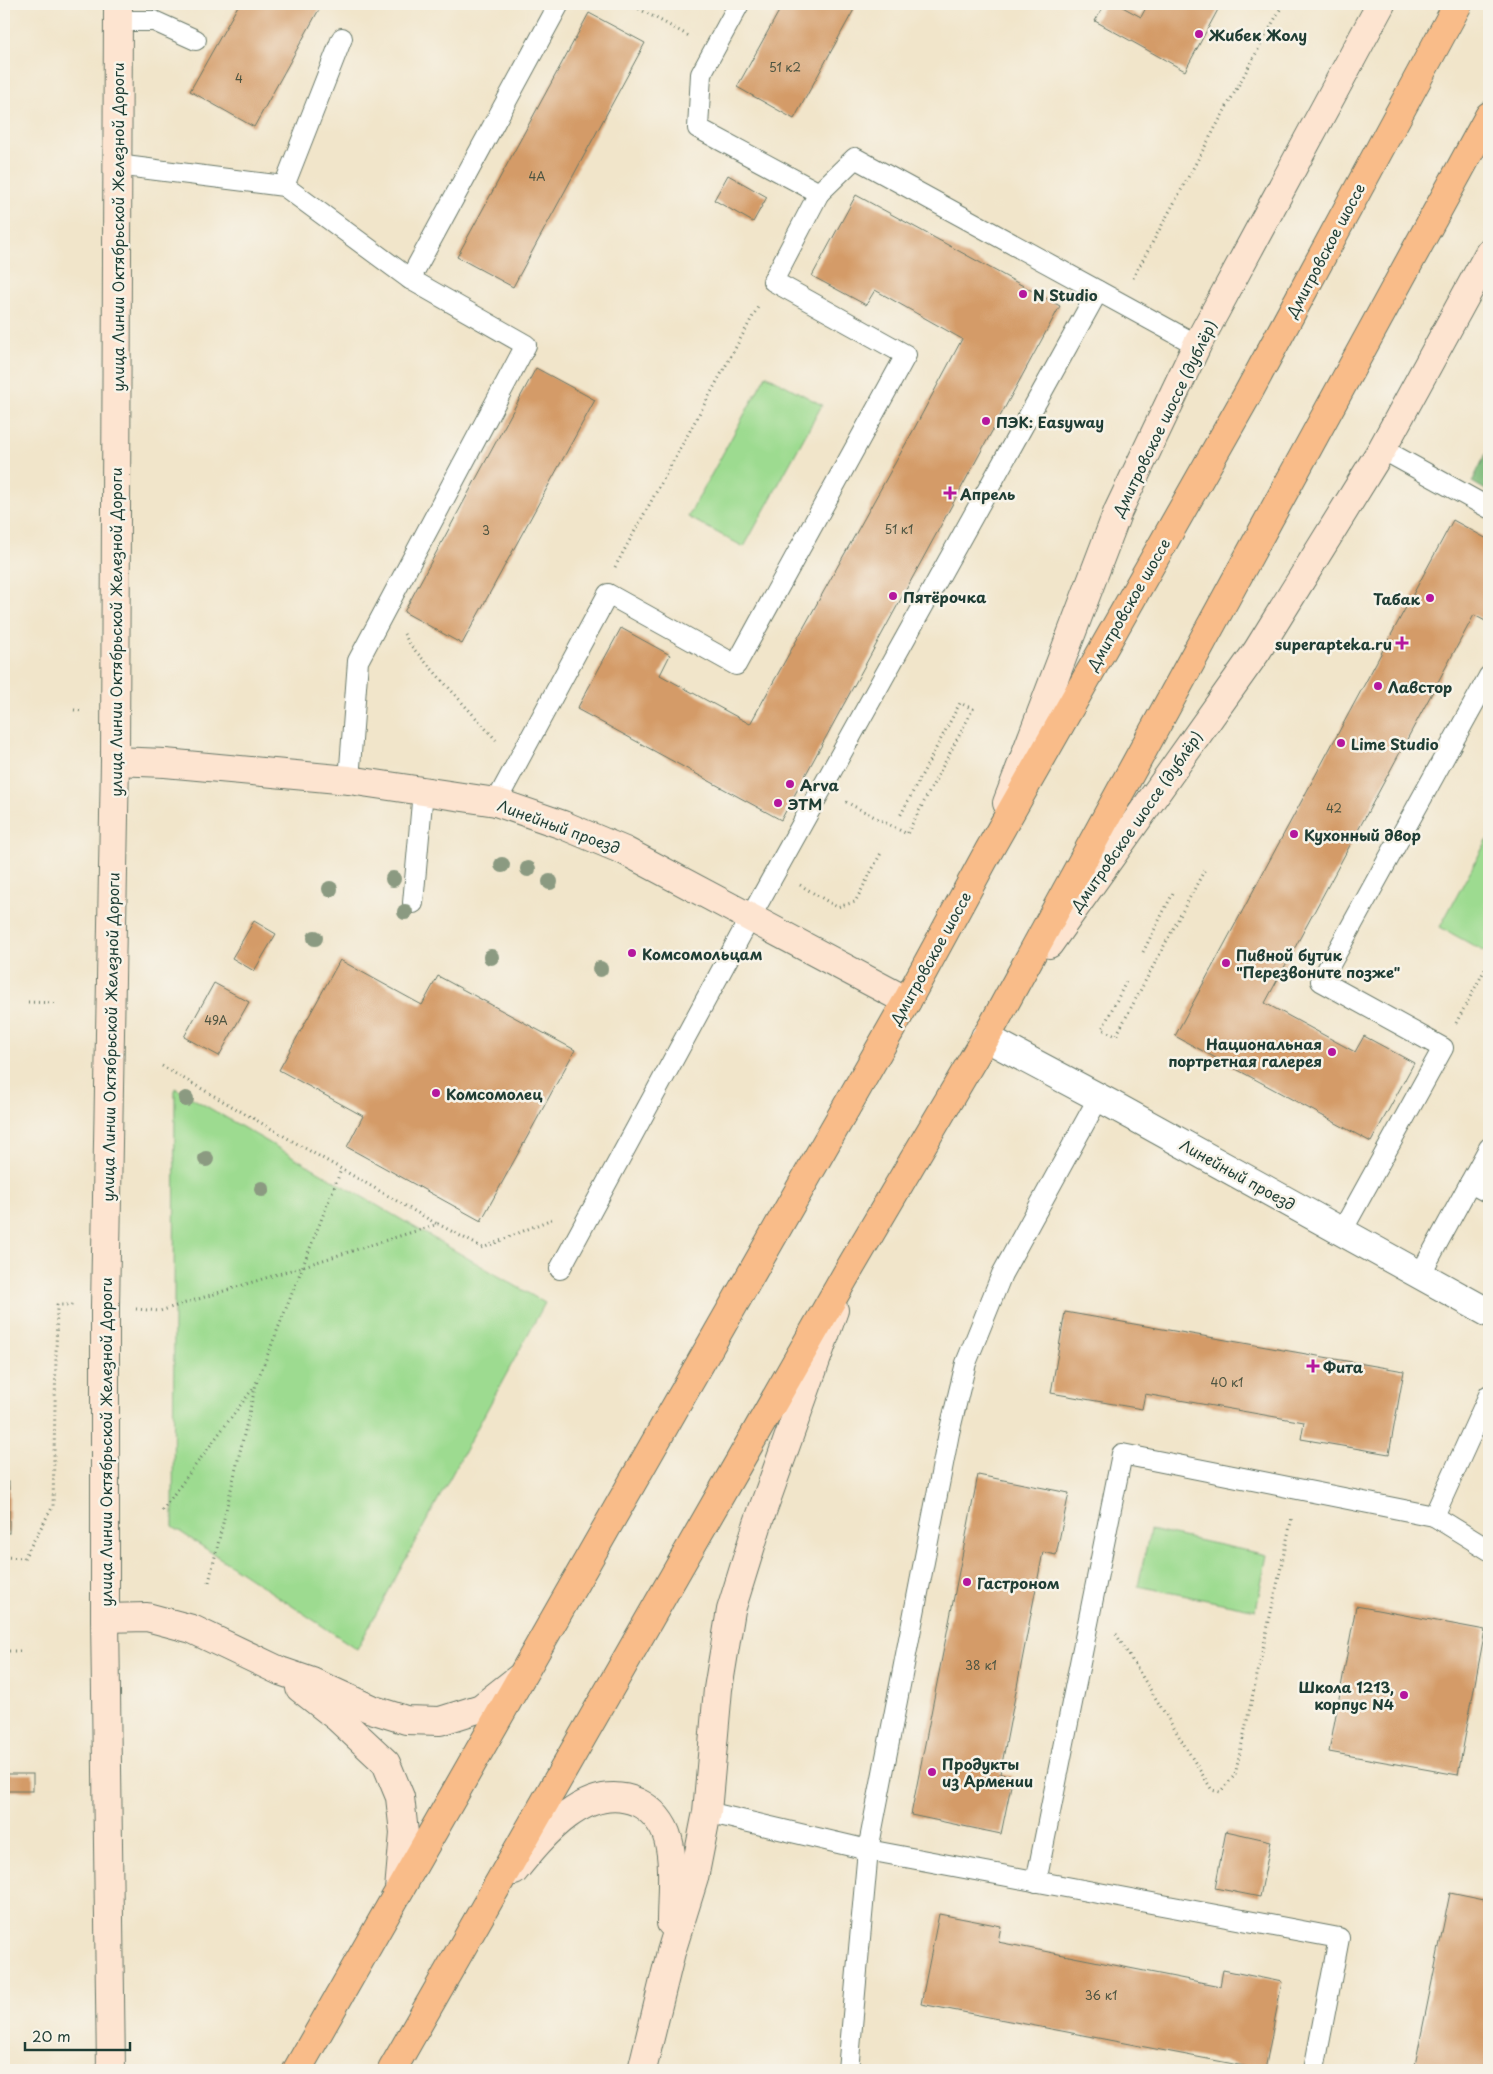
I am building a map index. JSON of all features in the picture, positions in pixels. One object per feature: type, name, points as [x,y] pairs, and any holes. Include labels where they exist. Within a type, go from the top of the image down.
[{"type":"main road","name":"Дмитровское шоссе","points":[[301,2062],[907,1001],[988,852],[1246,396],[1458,4]]},
{"type":"main road","points":[[392,2070],[848,1273],[989,1031],[1489,116]]},
{"type":"street","name":"Дмитровское шоссе (дублёр)","points":[[988,852],[1118,511],[1197,345],[1381,4]]},
{"type":"street","name":"улица Линии Октябрьской Железной Дороги","points":[[111,2070],[105,1618],[105,1306],[115,761],[118,12]]},
{"type":"street","name":"Дмитровское шоссе (дублёр)","points":[[989,1031],[1100,869],[1257,651],[1382,449],[1489,253]]},
{"type":"street","name":"Линейный проезд","points":[[115,761],[166,763],[349,780],[496,802],[563,825],[625,851],[751,916],[907,1001]]},
{"type":"street","name":"Линейный проезд","points":[[989,1031],[1099,1097],[1489,1313]]},
{"type":"street","points":[[642,2070],[671,1952],[694,1878],[707,1812],[718,1689],[731,1610],[758,1523],[848,1273]]},
{"type":"street","points":[[105,1618],[147,1617],[192,1629],[280,1671],[312,1682],[370,1709],[406,1720],[440,1721],[481,1708],[519,1678]]},
{"type":"street","points":[[280,1671],[338,1718],[386,1763],[400,1797],[404,1833],[399,1890]]},
{"type":"street","points":[[482,1912],[534,1846],[560,1820],[583,1805],[608,1796],[626,1797],[645,1806],[660,1821],[668,1839],[671,1875],[671,1952]]},
{"type":"lane","points":[[410,279],[559,4]]},
{"type":"lane","points":[[739,4],[701,74],[698,128],[819,193]]},
{"type":"lane","points":[[118,12],[154,21],[196,40]]},
{"type":"lane","points":[[284,186],[342,38]]},
{"type":"lane","points":[[496,802],[608,594],[736,665],[906,354],[773,281],[819,193],[855,158],[1197,345]]},
{"type":"lane","points":[[117,165],[284,186],[410,279],[526,345],[358,661],[349,780]]},
{"type":"lane","points":[[560,1269],[775,871],[1098,291]]},
{"type":"lane","points":[[1382,449],[1489,508]]},
{"type":"lane","points":[[1342,1232],[1443,1048],[1322,981],[1489,676]]},
{"type":"lane","points":[[413,903],[423,791]]},
{"type":"lane","points":[[848,2070],[868,1850],[949,1433],[966,1363],[1002,1274],[1099,1097]]},
{"type":"lane","points":[[1420,1274],[1489,1148]]},
{"type":"lane","points":[[1470,1183],[1489,1194]]},
{"type":"lane","points":[[1434,1516],[1489,1395]]},
{"type":"lane","points":[[1036,1882],[1122,1454],[1434,1516],[1489,1550]]},
{"type":"lane","points":[[707,1812],[868,1850],[1339,1938],[1314,2070]]},
{"type":"path","points":[[630,4],[714,50]]},
{"type":"path","points":[[1120,302],[1283,4]]},
{"type":"path","points":[[608,594],[614,570],[773,281]]},
{"type":"path","points":[[388,606],[411,646],[517,763]]},
{"type":"path","points":[[821,789],[906,834],[973,709],[960,703],[899,818]]},
{"type":"path","points":[[74,710],[83,711]]},
{"type":"path","points":[[775,871],[837,907],[855,902],[881,853]]},
{"type":"path","points":[[1126,982],[1102,1029],[1116,1036],[1205,869]]},
{"type":"path","points":[[1142,952],[1173,893]]},
{"type":"path","points":[[1443,1048],[1489,962]]},
{"type":"path","points":[[28,1002],[56,1003]]},
{"type":"path","points":[[162,1066],[341,1170],[483,1248],[599,1198]]},
{"type":"path","points":[[209,1582],[256,1384],[341,1170]]},
{"type":"path","points":[[160,1311],[438,1224]]},
{"type":"path","points":[[4,1557],[24,1558],[53,1506],[57,1305]]},
{"type":"path","points":[[162,1510],[256,1384]]},
{"type":"path","points":[[1093,1597],[1212,1790],[1220,1792],[1235,1774],[1298,1489]]},
{"type":"path","points":[[4,1651],[24,1651]]},
{"type":"green space","points":[[766,375],[822,405],[744,547],[688,517]]},
{"type":"green space","points":[[1489,447],[1489,492],[1472,482]]},
{"type":"green space","points":[[1487,840],[1489,841],[1489,948],[1487,953],[1440,927]]},
{"type":"green space","points":[[175,1088],[545,1303],[357,1649],[173,1527]]},
{"type":"green space","points":[[1150,1530],[1267,1555],[1256,1610],[1138,1586]]},
{"type":"building","points":[[239,4],[322,4],[254,127],[190,91]]},
{"type":"building","points":[[783,4],[857,4],[794,119],[737,87]]},
{"type":"building","points":[[1105,4],[1117,4],[1141,17],[1148,4],[1221,4],[1185,71],[1095,21]]},
{"type":"building","points":[[589,13],[645,43],[513,287],[457,257]]},
{"type":"building","points":[[728,175],[767,197],[753,222],[714,200]]},
{"type":"building","points":[[856,195],[1060,306],[781,820],[577,709],[621,628],[670,655],[660,675],[750,724],[914,429],[962,339],[875,290],[866,305],[812,276]]},
{"type":"building","points":[[536,368],[595,400],[462,644],[404,612]]},
{"type":"building","points":[[1453,520],[1489,540],[1489,623],[1474,615],[1265,1003],[1355,1052],[1364,1036],[1414,1063],[1371,1142],[1175,1036]]},
{"type":"building","points":[[254,921],[276,934],[254,971],[232,958]]},
{"type":"building","name":"Комсомолец","points":[[340,960],[422,1005],[438,976],[575,1050],[481,1221],[347,1147],[363,1116],[279,1070]]},
{"type":"building","points":[[214,983],[249,1002],[219,1056],[184,1037]]},
{"type":"building","points":[[1065,1312],[1404,1371],[1389,1454],[1301,1439],[1304,1422],[1145,1394],[1142,1409],[1051,1393]]},
{"type":"building","points":[[978,1475],[1069,1493],[1056,1555],[1043,1552],[1000,1774],[1013,1776],[1001,1834],[911,1815]]},
{"type":"building","points":[[4,1482],[9,1482],[9,1533],[4,1533]]},
{"type":"building","points":[[1356,1606],[1485,1630],[1458,1775],[1329,1752]]},
{"type":"building","points":[[4,1774],[33,1774],[33,1791],[4,1791]]},
{"type":"building","points":[[1226,1831],[1271,1841],[1260,1897],[1215,1888]]},
{"type":"building","points":[[1450,1893],[1489,1901],[1489,2070],[1414,2070]]},
{"type":"building","points":[[939,1914],[1001,1926],[998,1942],[1220,1986],[1223,1970],[1282,1982],[1265,2070],[921,2004]]},
{"type":"place","name":"Жибек Жолу","points":[[1199,34]]},
{"type":"place","name":"N Studio","points":[[1023,294]]},
{"type":"place","name":"ПЭК: Easyway","points":[[986,421]]},
{"type":"place","name":"Апрель","points":[[950,493]]},
{"type":"place","name":"Пятёрочка","points":[[893,596]]},
{"type":"place","name":"Табак","points":[[1430,598]]},
{"type":"place","name":"superapteka.ru","points":[[1402,643]]},
{"type":"place","name":"Лавстор","points":[[1378,686]]},
{"type":"place","name":"Lime Studio","points":[[1341,743]]},
{"type":"place","name":"Arva","points":[[790,784]]},
{"type":"place","name":"ЭТМ","points":[[778,803]]},
{"type":"place","name":"Кухонный двор","points":[[1294,834]]},
{"type":"place","name":"Комсомольцам","points":[[632,953]]},
{"type":"place","name":"Пивной бутик \"Перезвоните позже\"","points":[[1226,963]]},
{"type":"place","name":"Национальная портретная галерея","points":[[1332,1052]]},
{"type":"place","name":"Комсомолец","points":[[436,1093]]},
{"type":"place","name":"Фита","points":[[1313,1366]]},
{"type":"place","name":"Гастроном","points":[[967,1582]]},
{"type":"place","name":"Школа 1213, корпус N4","points":[[1404,1695]]},
{"type":"place","name":"Продукты из Армении","points":[[932,1772]]}]
